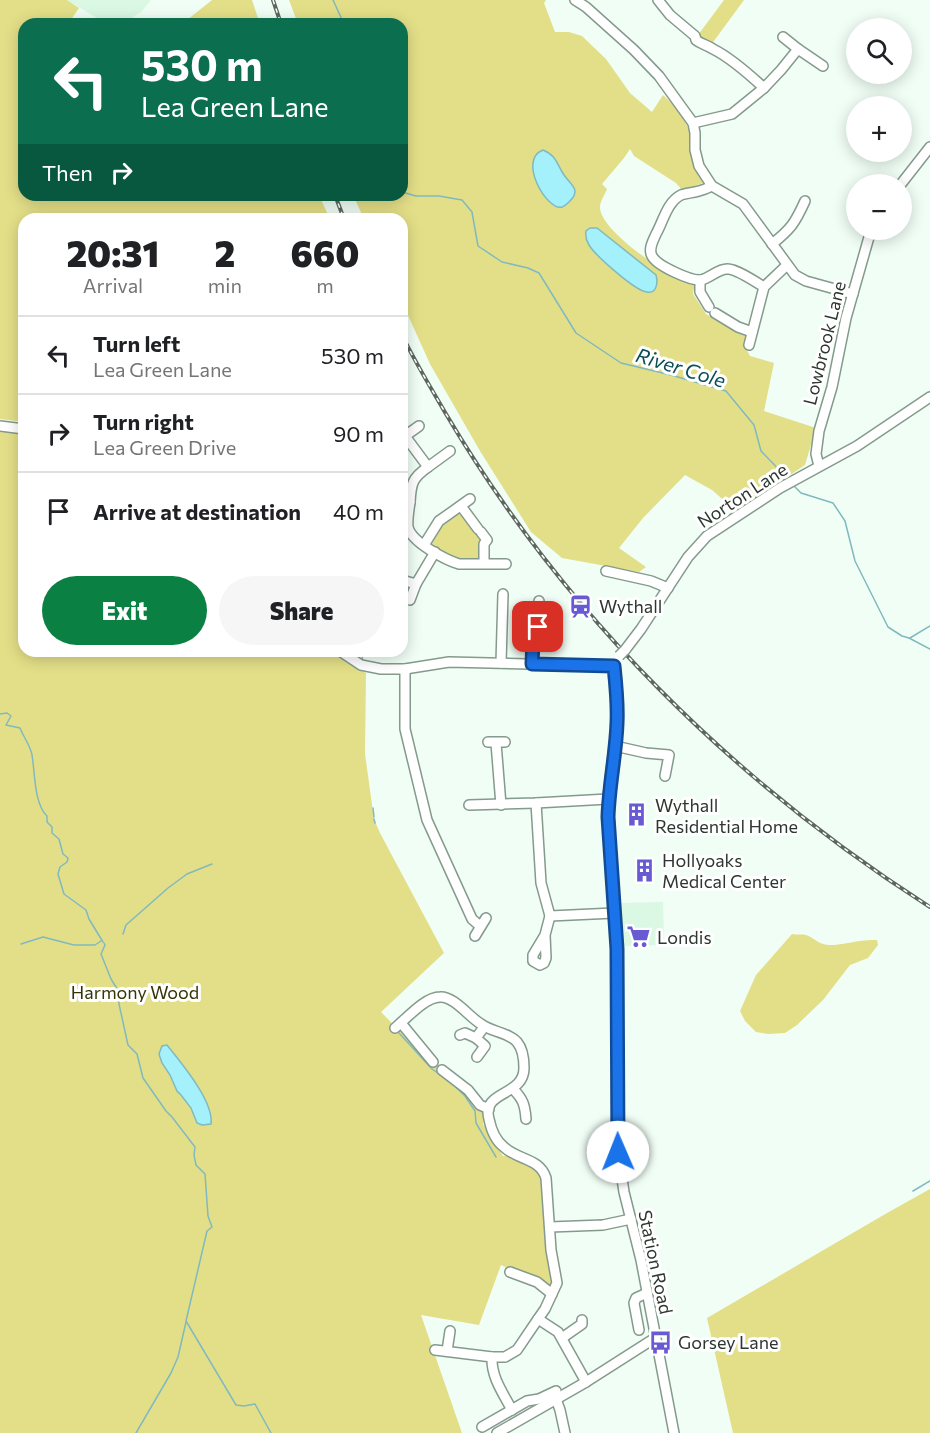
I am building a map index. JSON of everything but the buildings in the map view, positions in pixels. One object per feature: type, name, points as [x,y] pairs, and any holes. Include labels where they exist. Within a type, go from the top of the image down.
[{"type":"street","points":[[574,0],[585,7],[659,76],[693,123],[699,166],[712,186],[743,204],[787,265],[800,279],[853,294]]},
{"type":"street","points":[[659,0],[670,15],[695,36],[696,40],[712,48],[764,88]]},
{"type":"street","points":[[783,38],[823,66]]},
{"type":"street","points":[[693,123],[732,114],[764,88],[798,49]]},
{"type":"street","points":[[909,174],[930,147]]},
{"type":"street","points":[[712,186],[681,195],[674,201],[651,248],[652,257],[658,263],[689,279],[700,280],[725,269],[732,270],[764,286]]},
{"type":"street","points":[[772,244],[797,220],[796,209],[805,201]]},
{"type":"street","name":"Lowbrook Lane","points":[[819,466],[816,454],[819,431],[832,387],[846,318],[869,240]]},
{"type":"street","points":[[749,345],[764,286],[787,265]]},
{"type":"street","points":[[700,280],[700,292],[712,310],[738,327],[752,332]]},
{"type":"street","name":"Norton Lane","points":[[614,666],[615,661],[693,551],[707,536],[797,478],[857,446],[930,397]]},
{"type":"street","points":[[0,426],[18,428]]},
{"type":"street","points":[[408,434],[419,426]]},
{"type":"street","points":[[408,442],[428,467]]},
{"type":"street","points":[[408,496],[413,481],[418,475],[450,452]]},
{"type":"street","points":[[424,545],[440,521],[470,499]]},
{"type":"street","points":[[461,506],[487,540],[484,544],[484,563]]},
{"type":"street","points":[[408,521],[409,530],[414,538],[453,562],[506,564]]},
{"type":"street","points":[[410,600],[416,584],[435,552]]},
{"type":"street","points":[[606,571],[651,581],[668,588]]},
{"type":"street","points":[[408,582],[416,584]]},
{"type":"street","points":[[501,663],[503,594]]},
{"type":"street","points":[[532,664],[533,640],[538,627],[539,601]]},
{"type":"street","points":[[348,657],[370,668],[381,669],[405,669],[449,662],[614,666]]},
{"type":"street","name":"Station Road","points":[[614,666],[618,713],[609,798],[618,979],[618,1152],[624,1192],[641,1260],[674,1433]]},
{"type":"street","points":[[405,669],[405,729],[427,820],[472,919],[483,922],[475,936]]},
{"type":"street","points":[[496,742],[501,805]]},
{"type":"street","points":[[615,746],[646,753],[680,756]]},
{"type":"street","points":[[665,776],[669,755]]},
{"type":"street","points":[[469,805],[609,798]]},
{"type":"street","points":[[536,803],[541,883],[550,916],[545,935]]},
{"type":"street","points":[[550,916],[614,913]]},
{"type":"street","points":[[434,1062],[398,1025],[428,1001],[441,996],[455,1003],[484,1027],[513,1038],[520,1045],[523,1053],[523,1079],[513,1089],[492,1102],[488,1114],[489,1121],[505,1149],[537,1164],[544,1171],[551,1250],[557,1283],[538,1319],[517,1350],[505,1358],[435,1350]]},
{"type":"street","points":[[476,1038],[484,1027]]},
{"type":"street","points":[[460,1035],[465,1033],[476,1038],[485,1046],[477,1056]]},
{"type":"street","points":[[442,1070],[468,1090],[480,1105],[489,1109]]},
{"type":"street","points":[[513,1089],[525,1105],[526,1119]]},
{"type":"street","points":[[550,1227],[603,1225],[631,1219]]},
{"type":"street","points":[[510,1272],[537,1281],[552,1294]]},
{"type":"street","points":[[639,1330],[634,1303],[636,1298],[647,1293]]},
{"type":"street","points":[[538,1319],[558,1332],[586,1382]]},
{"type":"street","points":[[562,1338],[582,1324],[582,1320]]},
{"type":"street","points":[[447,1351],[450,1331]]},
{"type":"street","points":[[497,1433],[556,1395],[586,1382],[656,1338]]},
{"type":"street","points":[[492,1358],[492,1369],[512,1410]]},
{"type":"street","points":[[482,1427],[527,1401],[556,1395]]},
{"type":"street","points":[[556,1395],[565,1433]]},
{"type":"shaded area","points":[[67,0],[151,0],[141,12],[131,18],[97,18]]},
{"type":"shaded area","points":[[663,902],[664,945],[619,946],[618,903]]},
{"type":"green space","points":[[0,0],[67,0],[79,8],[72,18],[18,18],[18,201],[322,201],[327,213],[18,213],[18,421],[0,419]]},
{"type":"green space","points":[[212,0],[252,0],[258,18],[190,18]]},
{"type":"green space","points":[[289,0],[546,0],[544,3],[555,32],[569,32],[582,36],[606,59],[630,93],[652,112],[663,95],[680,111],[690,132],[696,167],[703,183],[682,190],[676,183],[634,156],[630,149],[602,184],[607,189],[600,206],[601,213],[613,230],[641,255],[662,268],[695,283],[693,294],[706,314],[745,336],[745,347],[750,356],[774,363],[764,411],[816,428],[805,465],[736,511],[712,490],[685,475],[643,518],[619,548],[646,567],[639,572],[562,558],[531,532],[480,451],[430,364],[408,315],[408,213],[361,213],[356,201],[408,201],[408,18],[296,18]]},
{"type":"green space","points":[[724,0],[744,0],[711,45],[699,40],[698,35]]},
{"type":"green space","name":"Harmony Wood","points":[[0,431],[18,433],[18,657],[340,657],[366,673],[365,754],[374,819],[444,953],[381,1012],[432,1064],[485,1110],[483,1124],[503,1156],[508,1156],[536,1170],[541,1175],[552,1280],[550,1288],[501,1265],[479,1325],[421,1315],[462,1433],[0,1433]]},
{"type":"green space","points":[[458,512],[483,540],[480,558],[477,561],[453,557],[432,544],[438,529]]},
{"type":"green space","points":[[792,934],[806,935],[829,945],[877,940],[878,945],[868,958],[850,965],[823,1000],[797,1025],[785,1033],[756,1032],[745,1021],[740,1011],[756,975]]},
{"type":"green space","points":[[930,1189],[930,1433],[733,1433],[707,1318]]},
{"type":"water","points":[[543,150],[554,157],[575,191],[573,198],[562,207],[549,201],[537,184],[533,164],[536,155]]},
{"type":"water","points":[[590,228],[597,228],[656,275],[655,289],[650,292],[641,290],[607,264],[587,241],[586,231]]},
{"type":"water","points":[[167,1045],[202,1094],[211,1115],[211,1124],[197,1123],[191,1108],[177,1091],[159,1054],[162,1046]]},
{"type":"waterway","name":"River Cole","points":[[333,0],[341,18]]},
{"type":"waterway","name":"River Cole","points":[[408,194],[462,200],[472,212],[478,246],[502,262],[539,273],[576,333],[621,363],[726,391],[754,425],[761,451],[788,479]]},
{"type":"waterway","name":"River Cole","points":[[793,485],[801,493],[833,503],[845,521],[855,561],[888,627],[930,649]]},
{"type":"waterway","points":[[910,638],[930,626]]},
{"type":"waterway","points":[[0,714],[7,713],[11,716],[6,725],[20,728],[31,752],[40,804],[47,816],[47,822],[52,827],[52,833],[59,839],[63,854],[68,858],[67,862],[60,867],[58,874],[64,894],[86,910],[103,942]]},
{"type":"waterway","points":[[373,808],[374,817]]},
{"type":"waterway","points":[[374,819],[375,823]]},
{"type":"waterway","points":[[123,934],[126,925],[168,888],[187,874],[212,864]]},
{"type":"waterway","points":[[21,944],[43,937],[74,945],[95,945],[101,941]]},
{"type":"waterway","points":[[104,943],[101,954],[119,992],[119,1004],[128,1045],[137,1054],[143,1078],[195,1147],[196,1165],[205,1174],[208,1216],[212,1227],[207,1231],[186,1321],[236,1405],[255,1404],[271,1433]]},
{"type":"waterway","points":[[399,1033],[432,1069],[452,1083],[465,1096],[475,1111],[476,1123],[496,1157]]},
{"type":"waterway","points":[[913,1191],[930,1181]]},
{"type":"waterway","points":[[136,1433],[171,1373],[178,1357],[186,1322]]},
{"type":"railway","points":[[273,0],[279,18]]},
{"type":"railway","points":[[337,201],[342,213]]},
{"type":"railway","points":[[408,346],[446,414],[493,488],[544,558],[600,625],[659,689],[722,749],[788,806],[858,858],[930,907]]},
{"type":"place","name":"Wythall","points":[[581,606]]},
{"type":"place","name":"Wythall Residential Home","points":[[637,815]]},
{"type":"place","name":"Hollyoaks Medical Center","points":[[644,870]]},
{"type":"place","name":"Londis","points":[[639,937]]},
{"type":"place","name":"Gorsey Lane","points":[[660,1342]]},
{"type":"route","points":[[538,627],[533,640],[532,664],[614,666],[618,713],[608,817],[617,949],[618,1152]]}]
